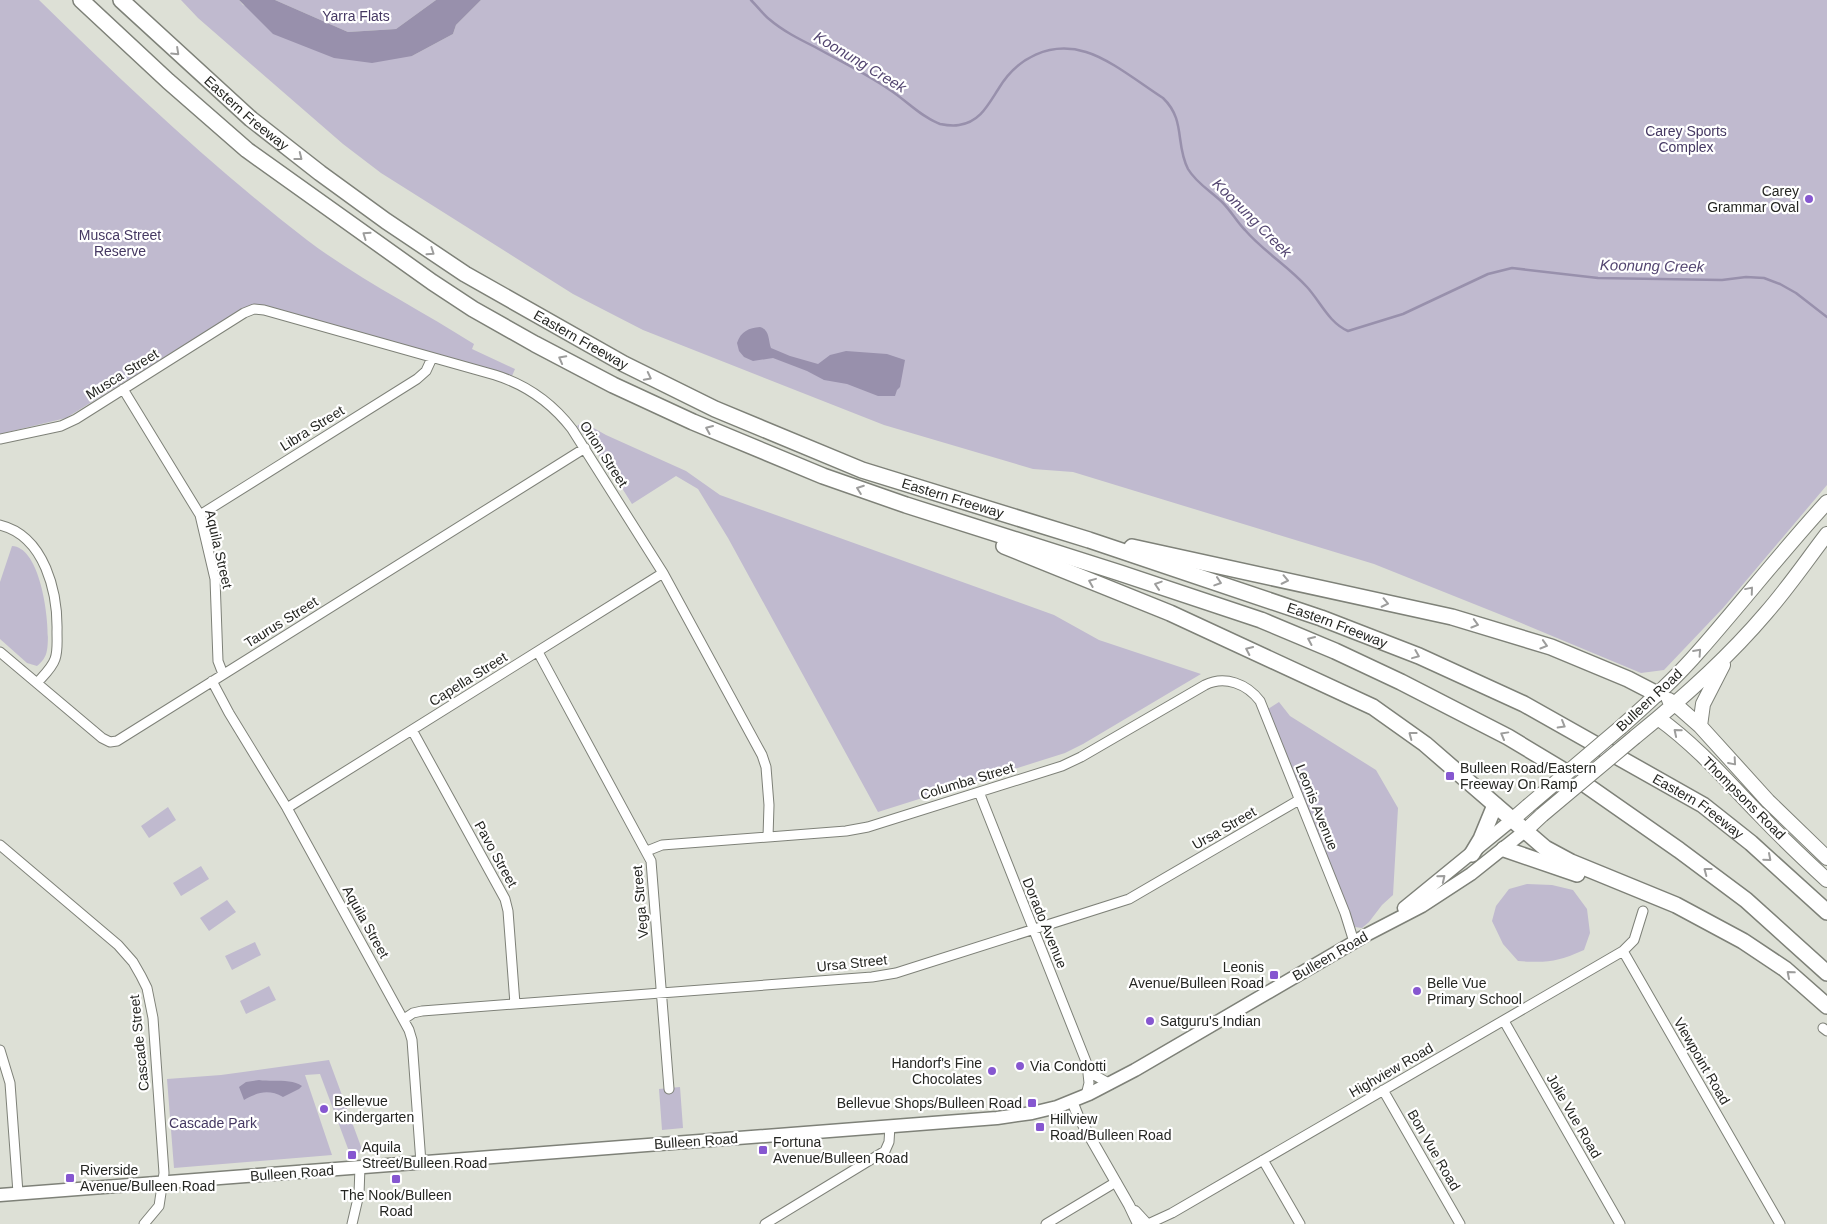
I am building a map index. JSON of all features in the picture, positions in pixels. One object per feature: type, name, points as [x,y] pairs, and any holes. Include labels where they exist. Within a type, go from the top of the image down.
[{"type":"highway","name":"Eastern Freeway","points":[[81,0],[175,87],[247,150],[432,282],[473,308],[572,364],[693,422],[823,476],[906,505],[1225,607],[1292,632],[1363,664],[1469,716],[1554,764],[1679,850],[1746,900],[1827,974]]},
{"type":"highway","name":"Eastern Freeway","points":[[122,0],[231,102],[320,173],[386,221],[465,274],[574,337],[708,406],[862,470],[1089,540],[1321,618],[1419,656],[1524,704],[1703,806],[1751,843],[1827,912]]},
{"type":"highway","name":"Bulleen Road","points":[[1513,819],[1621,728],[1694,657],[1827,502]]},
{"type":"highway","points":[[906,505],[1170,613],[1373,707],[1405,730],[1513,819],[1544,848],[1556,855],[1676,905],[1743,940],[1785,970],[1827,1006]]},
{"type":"highway","name":"Bulleen Road","points":[[1525,831],[1676,704],[1733,650],[1784,591],[1827,534]]},
{"type":"highway","points":[[1089,540],[1152,550],[1452,617],[1551,647],[1628,679],[1657,694]]},
{"type":"highway","points":[[1700,726],[1702,704],[1707,692],[1733,650]]},
{"type":"highway","name":"Thompsons Road","points":[[1657,694],[1676,704],[1700,726],[1768,801],[1827,858]]},
{"type":"highway","name":"Thompsons Road","points":[[1658,718],[1675,730],[1702,755],[1827,880]]},
{"type":"highway","points":[[1472,854],[1481,839],[1495,805]]},
{"type":"highway","points":[[1504,849],[1676,905]]},
{"type":"highway","name":"Eastern Freeway","points":[[1746,900],[1801,952],[1827,981]]},
{"type":"main road","name":"Bulleen Road","points":[[1376,930],[1513,819]]},
{"type":"main road","name":"Bulleen Road","points":[[0,1195],[1015,1116],[1045,1110],[1072,1101],[1110,1084],[1356,941],[1422,906],[1456,884],[1525,831]]},
{"type":"street","name":"Orion Street","points":[[250,310],[264,310],[507,379],[532,392],[555,408],[585,448],[663,573],[762,755],[766,767],[771,837]]},
{"type":"street","name":"Musca Street","points":[[0,439],[68,423],[250,310]]},
{"type":"street","name":"Libra Street","points":[[200,515],[417,379],[426,370],[432,358]]},
{"type":"street","name":"Aquila Street","points":[[123,389],[200,515],[215,579],[218,661],[223,674]]},
{"type":"street","name":"Taurus Street","points":[[0,652],[102,738],[110,742],[121,738],[585,448]]},
{"type":"street","points":[[0,526],[8,527],[16,532],[33,548],[47,569],[51,584],[57,614],[57,651],[53,663],[37,683]]},
{"type":"street","name":"Capella Street","points":[[287,808],[663,573]]},
{"type":"street","name":"Vega Street","points":[[538,652],[647,851],[652,867],[669,1089]]},
{"type":"street","name":"Columba Street","points":[[647,851],[662,845],[857,830],[1072,762],[1210,683],[1226,681],[1243,686],[1255,695],[1264,710]]},
{"type":"street","name":"Aquila Street","points":[[209,683],[287,808],[411,1034],[422,1163]]},
{"type":"street","name":"Leonis Avenue","points":[[1264,710],[1356,941]]},
{"type":"street","name":"Pavo Street","points":[[412,730],[507,904],[514,1004]]},
{"type":"street","name":"Dorado Avenue","points":[[979,792],[1087,1064],[1096,1076],[1110,1084]]},
{"type":"street","name":"Ursa Street","points":[[404,1019],[413,1013],[422,1011],[885,975],[1129,899],[1299,800]]},
{"type":"street","name":"Cascade Street","points":[[0,844],[118,945],[133,962],[147,988],[153,1018],[164,1169],[159,1206],[144,1224]]},
{"type":"street","points":[[1623,951],[1634,940],[1643,911]]},
{"type":"street","name":"Highview Road","points":[[1158,1224],[1263,1160],[1623,951]]},
{"type":"street","name":"Viewpoint Road","points":[[1623,951],[1780,1224]]},
{"type":"street","name":"Jolie Vue Road","points":[[1504,1021],[1620,1224]]},
{"type":"street","points":[[0,1050],[10,1083],[18,1193]]},
{"type":"street","name":"Dorado Avenue","points":[[1086,1095],[1089,1083],[1087,1064]]},
{"type":"street","name":"Bon Vue Road","points":[[1383,1090],[1460,1224]]},
{"type":"street","points":[[1072,1101],[1078,1116],[1138,1224]]},
{"type":"street","points":[[765,1224],[780,1213],[885,1151],[890,1142],[890,1126]]},
{"type":"street","points":[[1263,1160],[1300,1224]]},
{"type":"street","points":[[352,1224],[359,1194],[360,1167]]},
{"type":"street","points":[[1046,1224],[1116,1182]]},
{"type":"street","points":[[1129,1205],[1148,1224]]},
{"type":"street","points":[[756,1224],[780,1213]]},
{"type":"street","name":"Highview Road","points":[[1148,1224],[1172,1214]]},
{"type":"green space","name":"Musca Street Reserve","points":[[0,0],[39,0],[170,124],[271,212],[327,255],[474,344],[472,349],[515,369],[512,376],[268,306],[254,304],[232,315],[66,418],[0,434]]},
{"type":"green space","name":"Carey Sports Complex","points":[[181,0],[239,0],[243,5],[412,56],[453,34],[456,25],[481,0],[1827,0],[1827,485],[1723,608],[1664,670],[1641,673],[1374,564],[1073,472],[1033,469],[884,425],[643,330],[573,294],[381,173],[343,144],[198,18]]},
{"type":"green space","name":"Yarra Flats","points":[[275,0],[436,0],[396,29],[348,32]]},
{"type":"green space","points":[[583,422],[606,435],[686,471],[720,495],[1054,615],[1099,640],[1201,674],[1065,753],[878,812],[728,538],[698,489],[676,476],[632,504],[615,477],[577,426]]},
{"type":"green space","points":[[12,546],[22,550],[31,560],[42,590],[46,608],[47,650],[46,655],[37,666],[27,663],[0,639],[0,582]]},
{"type":"green space","points":[[1279,702],[1290,716],[1376,770],[1398,808],[1393,895],[1362,928],[1355,927],[1268,709]]},
{"type":"green space","points":[[168,807],[176,820],[149,838],[141,826]]},
{"type":"green space","points":[[201,866],[209,879],[181,896],[173,883]]},
{"type":"green space","points":[[1527,884],[1552,885],[1573,890],[1587,909],[1590,933],[1584,950],[1552,961],[1518,961],[1503,944],[1492,921],[1496,906],[1509,889]]},
{"type":"green space","points":[[227,900],[236,912],[209,931],[200,918]]},
{"type":"green space","points":[[255,942],[261,955],[232,970],[225,956]]},
{"type":"green space","points":[[269,986],[276,1000],[246,1014],[240,1001]]},
{"type":"green space","name":"Cascade Park","points":[[329,1060],[363,1152],[350,1154],[320,1074],[305,1075],[332,1155],[174,1168],[167,1079],[221,1075]]},
{"type":"green space","points":[[680,1087],[683,1128],[662,1130],[659,1089]]},
{"type":"shaded area","points":[[239,0],[275,0],[348,32],[396,29],[436,0],[481,0],[456,25],[453,34],[412,56],[372,63],[334,58],[273,34]]},
{"type":"shaded area","points":[[760,327],[766,330],[771,348],[818,364],[830,355],[846,351],[887,354],[905,360],[900,387],[895,396],[878,396],[847,384],[824,380],[807,371],[773,358],[753,361],[744,357],[739,351],[737,343],[746,331]]},
{"type":"shaded area","points":[[259,1080],[287,1081],[302,1086],[283,1097],[263,1092],[244,1100],[239,1087],[246,1082]]},
{"type":"waterway","name":"Koonung Creek","points":[[751,0],[767,17],[785,31],[872,78],[940,124],[959,125],[973,120],[983,112],[1006,77],[1015,68],[1036,55],[1047,51],[1073,49],[1105,60],[1163,98],[1175,115],[1184,160],[1191,174],[1229,209],[1252,238],[1307,287],[1335,323],[1348,331],[1403,314],[1488,274],[1512,268],[1598,278],[1722,280],[1746,277],[1764,278],[1796,293],[1827,317]]},
{"type":"place","name":"Carey Grammar Oval","points":[[1809,199]]},
{"type":"place","name":"Bulleen Road/Eastern Freeway On Ramp","points":[[1450,776]]},
{"type":"place","name":"Leonis Avenue/Bulleen Road","points":[[1274,975]]},
{"type":"place","name":"Belle Vue Primary School","points":[[1417,991]]},
{"type":"place","name":"Satguru's Indian","points":[[1150,1021]]},
{"type":"place","name":"Via Condotti","points":[[1020,1066]]},
{"type":"place","name":"Handorf's Fine Chocolates","points":[[992,1071]]},
{"type":"place","name":"Bellevue Shops/Bulleen Road","points":[[1032,1103]]},
{"type":"place","name":"Bellevue Kindergarten","points":[[324,1109]]},
{"type":"place","name":"Hillview Road/Bulleen Road","points":[[1040,1127]]},
{"type":"place","name":"Fortuna Avenue/Bulleen Road","points":[[763,1150]]},
{"type":"place","name":"Aquila Street/Bulleen Road","points":[[352,1155]]},
{"type":"place","name":"Riverside Avenue/Bulleen Road","points":[[70,1178]]},
{"type":"place","name":"The Nook/Bulleen Road","points":[[396,1179]]}]
